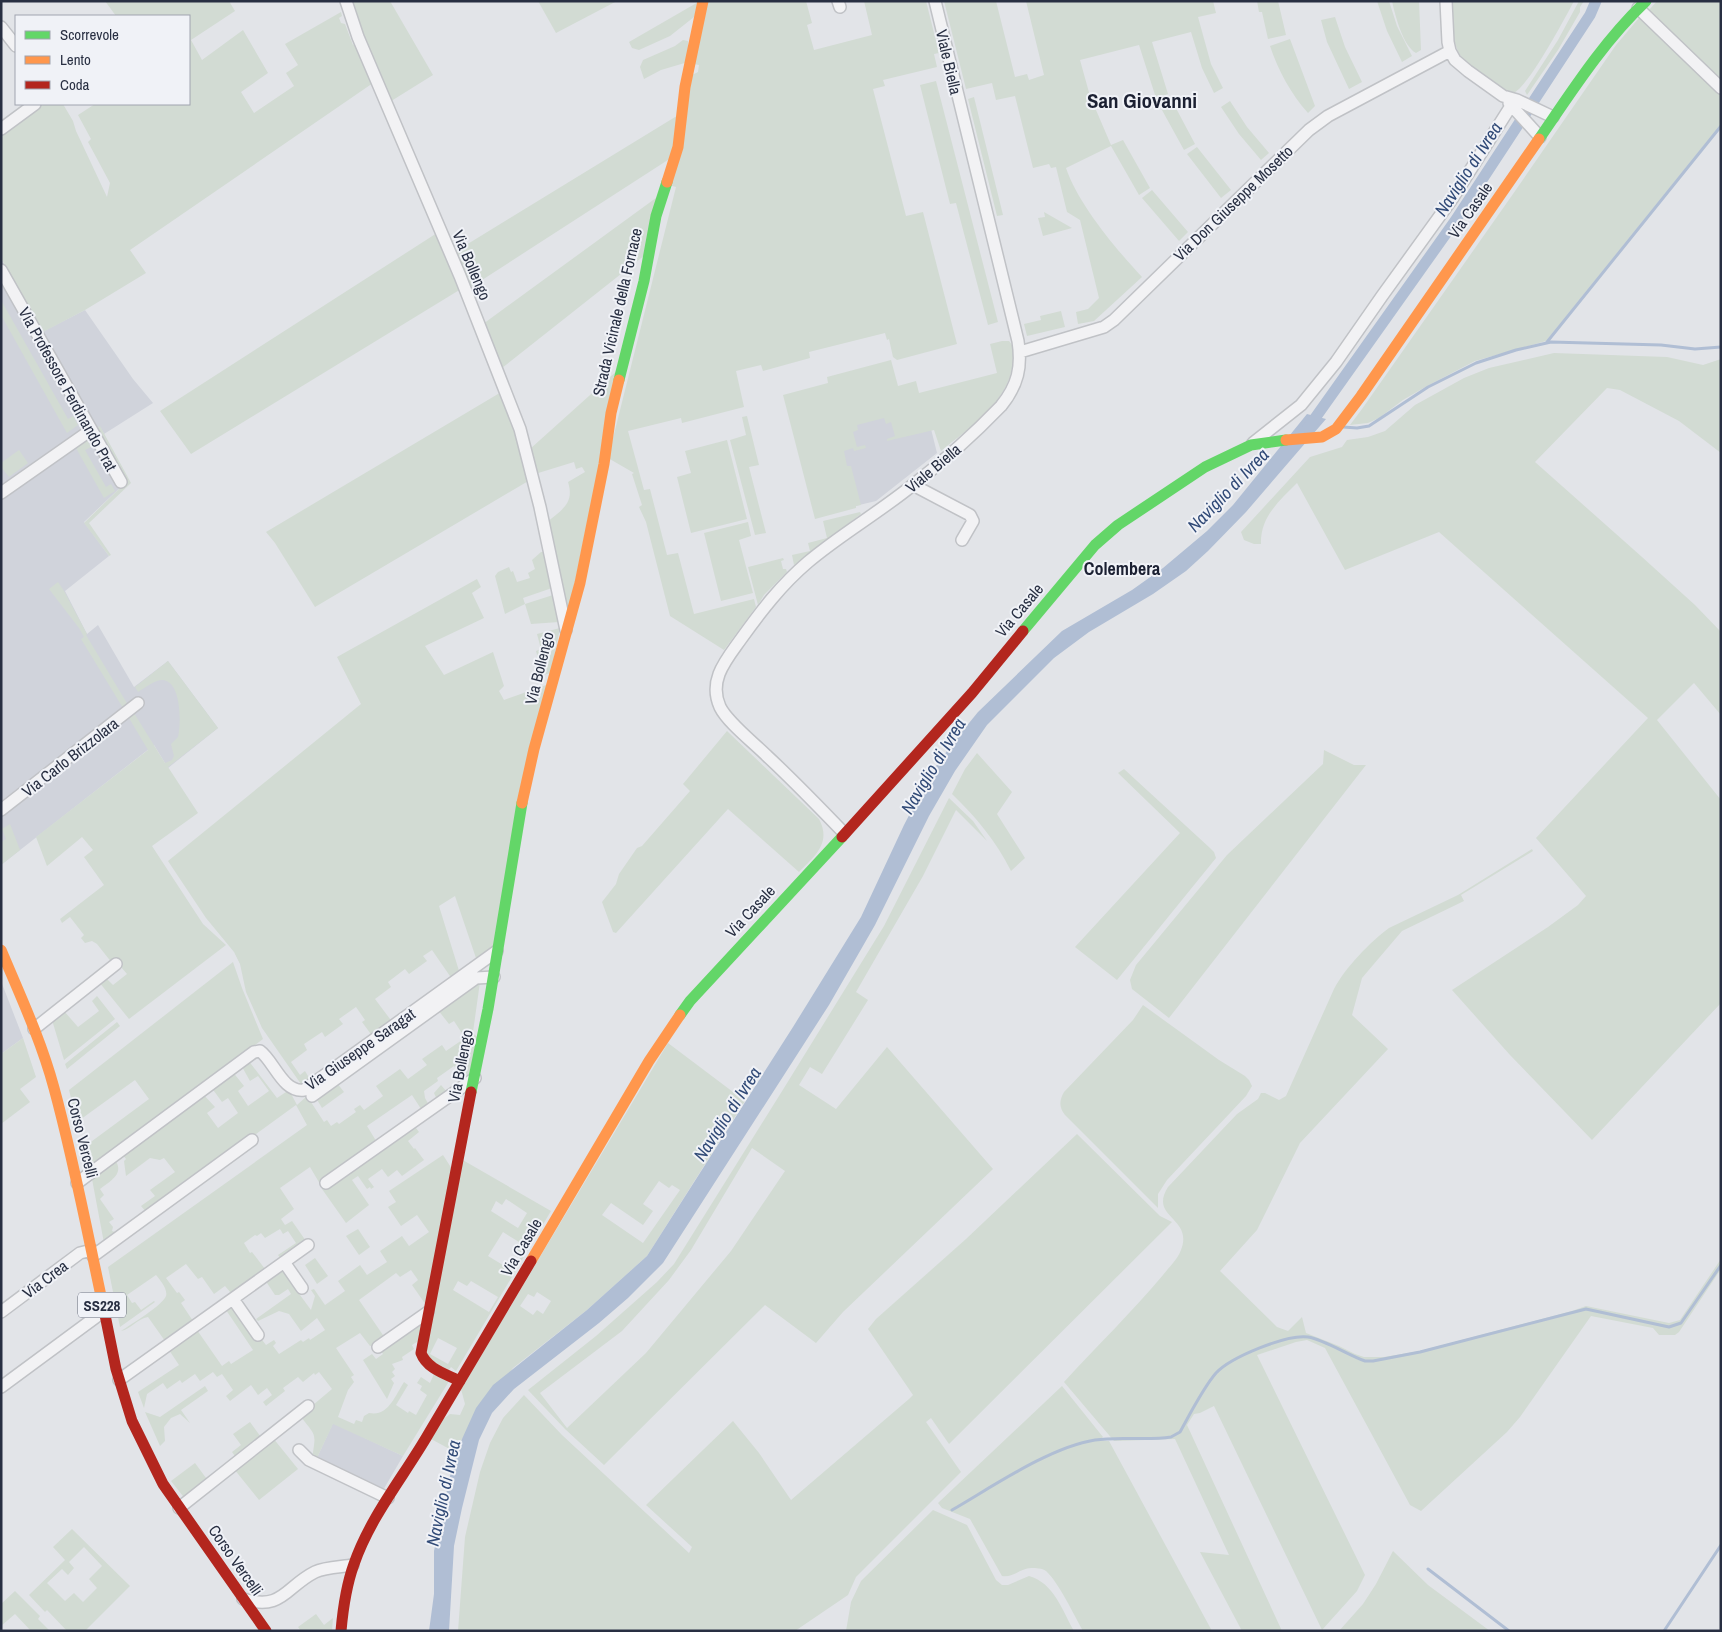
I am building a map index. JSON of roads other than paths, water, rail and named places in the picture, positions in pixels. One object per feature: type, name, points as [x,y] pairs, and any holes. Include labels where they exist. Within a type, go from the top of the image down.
[{"type":"main road","name":"Strada Vicinale della Fornace","points":[[566,631],[586,554],[604,464],[611,413],[644,281],[656,216],[678,147],[685,87],[703,1]]},
{"type":"main road","name":"Via Casale","points":[[340,1631],[341,1612],[353,1564],[372,1525],[410,1465],[668,1030],[690,1001],[844,833],[878,799],[972,693],[1095,545],[1118,525],[1204,467],[1251,445],[1270,441],[1322,437],[1336,429],[1361,396],[1553,116],[1609,39],[1642,5]]},
{"type":"main road","name":"Via Bollengo","points":[[460,1381],[426,1363],[421,1358],[421,1353],[494,977],[526,782],[566,631]]},
{"type":"main road","name":"Corso Vercelli","points":[[1,950],[34,1030],[54,1087],[77,1183],[119,1380],[132,1421],[159,1478],[266,1631]]},
{"type":"street","name":"Via Bollengo","points":[[346,1],[358,37],[460,276],[520,429],[540,507],[566,631]]},
{"type":"street","name":"Viale Biella","points":[[844,833],[792,779],[732,722],[721,708],[716,694],[716,682],[728,656],[759,614],[792,576],[836,541],[913,485],[986,422],[1009,396],[1016,381],[1020,364],[1018,341],[935,1]]},
{"type":"street","points":[[1446,1],[1447,35],[1450,51],[1462,66],[1515,104],[1553,116]]},
{"type":"street","points":[[1642,5],[1721,88]]},
{"type":"street","points":[[1,27],[15,45]]},
{"type":"street","name":"Via Don Giuseppe Mosetto","points":[[1020,352],[1104,327],[1114,320],[1309,130],[1328,116],[1450,51]]},
{"type":"street","points":[[1515,104],[1540,137]]},
{"type":"street","name":"Via Casale","points":[[1251,445],[1301,405],[1336,362],[1452,199],[1509,110],[1515,104]]},
{"type":"street","points":[[1,129],[34,105]]},
{"type":"street","name":"Via Professore Ferdinando Prat","points":[[1,270],[120,482]]},
{"type":"street","points":[[1,493],[91,430]]},
{"type":"street","points":[[913,485],[970,515],[973,520],[962,540]]},
{"type":"street","name":"Via Carlo Brizzolara","points":[[1,810],[138,703]]},
{"type":"street","name":"Via Giuseppe Saragat","points":[[77,1183],[254,1052],[260,1051],[266,1055],[290,1087],[300,1091],[304,1090],[498,951]]},
{"type":"street","points":[[34,1030],[116,964]]},
{"type":"street","points":[[312,1096],[476,978],[494,977]]},
{"type":"street","points":[[326,1183],[475,1078]]},
{"type":"street","points":[[92,1253],[252,1140]]},
{"type":"street","points":[[119,1380],[233,1298],[290,1265],[308,1245]]},
{"type":"street","name":"Via Crea","points":[[1,1312],[80,1253],[92,1253]]},
{"type":"street","points":[[290,1265],[302,1288]]},
{"type":"street","points":[[233,1298],[258,1334]]},
{"type":"street","points":[[1,1387],[104,1311]]},
{"type":"street","points":[[378,1347],[392,1334],[428,1312]]},
{"type":"street","points":[[179,1508],[308,1406]]},
{"type":"street","points":[[299,1450],[309,1460],[388,1498]]},
{"type":"street","points":[[243,1599],[257,1603],[271,1602],[314,1572],[353,1564]]},
{"type":"water","points":[[1307,414],[1326,419],[1246,512],[1208,551],[1186,571],[1153,594],[1089,632],[1054,658],[987,725],[955,771],[929,816],[875,925],[829,1005],[663,1263],[628,1298],[599,1323],[514,1389],[492,1413],[479,1440],[454,1546],[449,1631],[429,1631],[434,1594],[434,1551],[450,1476],[462,1439],[476,1408],[493,1385],[587,1310],[647,1256],[861,917],[904,825],[931,773],[978,712],[1062,631],[1132,590],[1163,568],[1207,531],[1233,505]]},
{"type":"waterway","name":"Naviglio di Ivrea","points":[[1308,428],[1455,221],[1590,15],[1596,1]]},
{"type":"waterway","points":[[1547,342],[1721,126]]},
{"type":"waterway","points":[[1343,427],[1357,428],[1369,426],[1428,387],[1476,363],[1516,350],[1551,342],[1661,345],[1695,349],[1721,347]]},
{"type":"waterway","points":[[952,1510],[1041,1459],[1078,1444],[1104,1439],[1171,1437],[1180,1432],[1216,1373],[1234,1360],[1274,1343],[1287,1339],[1308,1337],[1322,1341],[1365,1361],[1373,1361],[1420,1352],[1586,1309],[1669,1327],[1681,1323],[1721,1265]]},
{"type":"waterway","points":[[1664,1631],[1721,1545]]},
{"type":"waterway","points":[[1428,1569],[1509,1631]]},
{"type":"district","name":"San Giovanni","points":[[1142,100]]},
{"type":"district","name":"Colembera","points":[[1122,568]]}]
